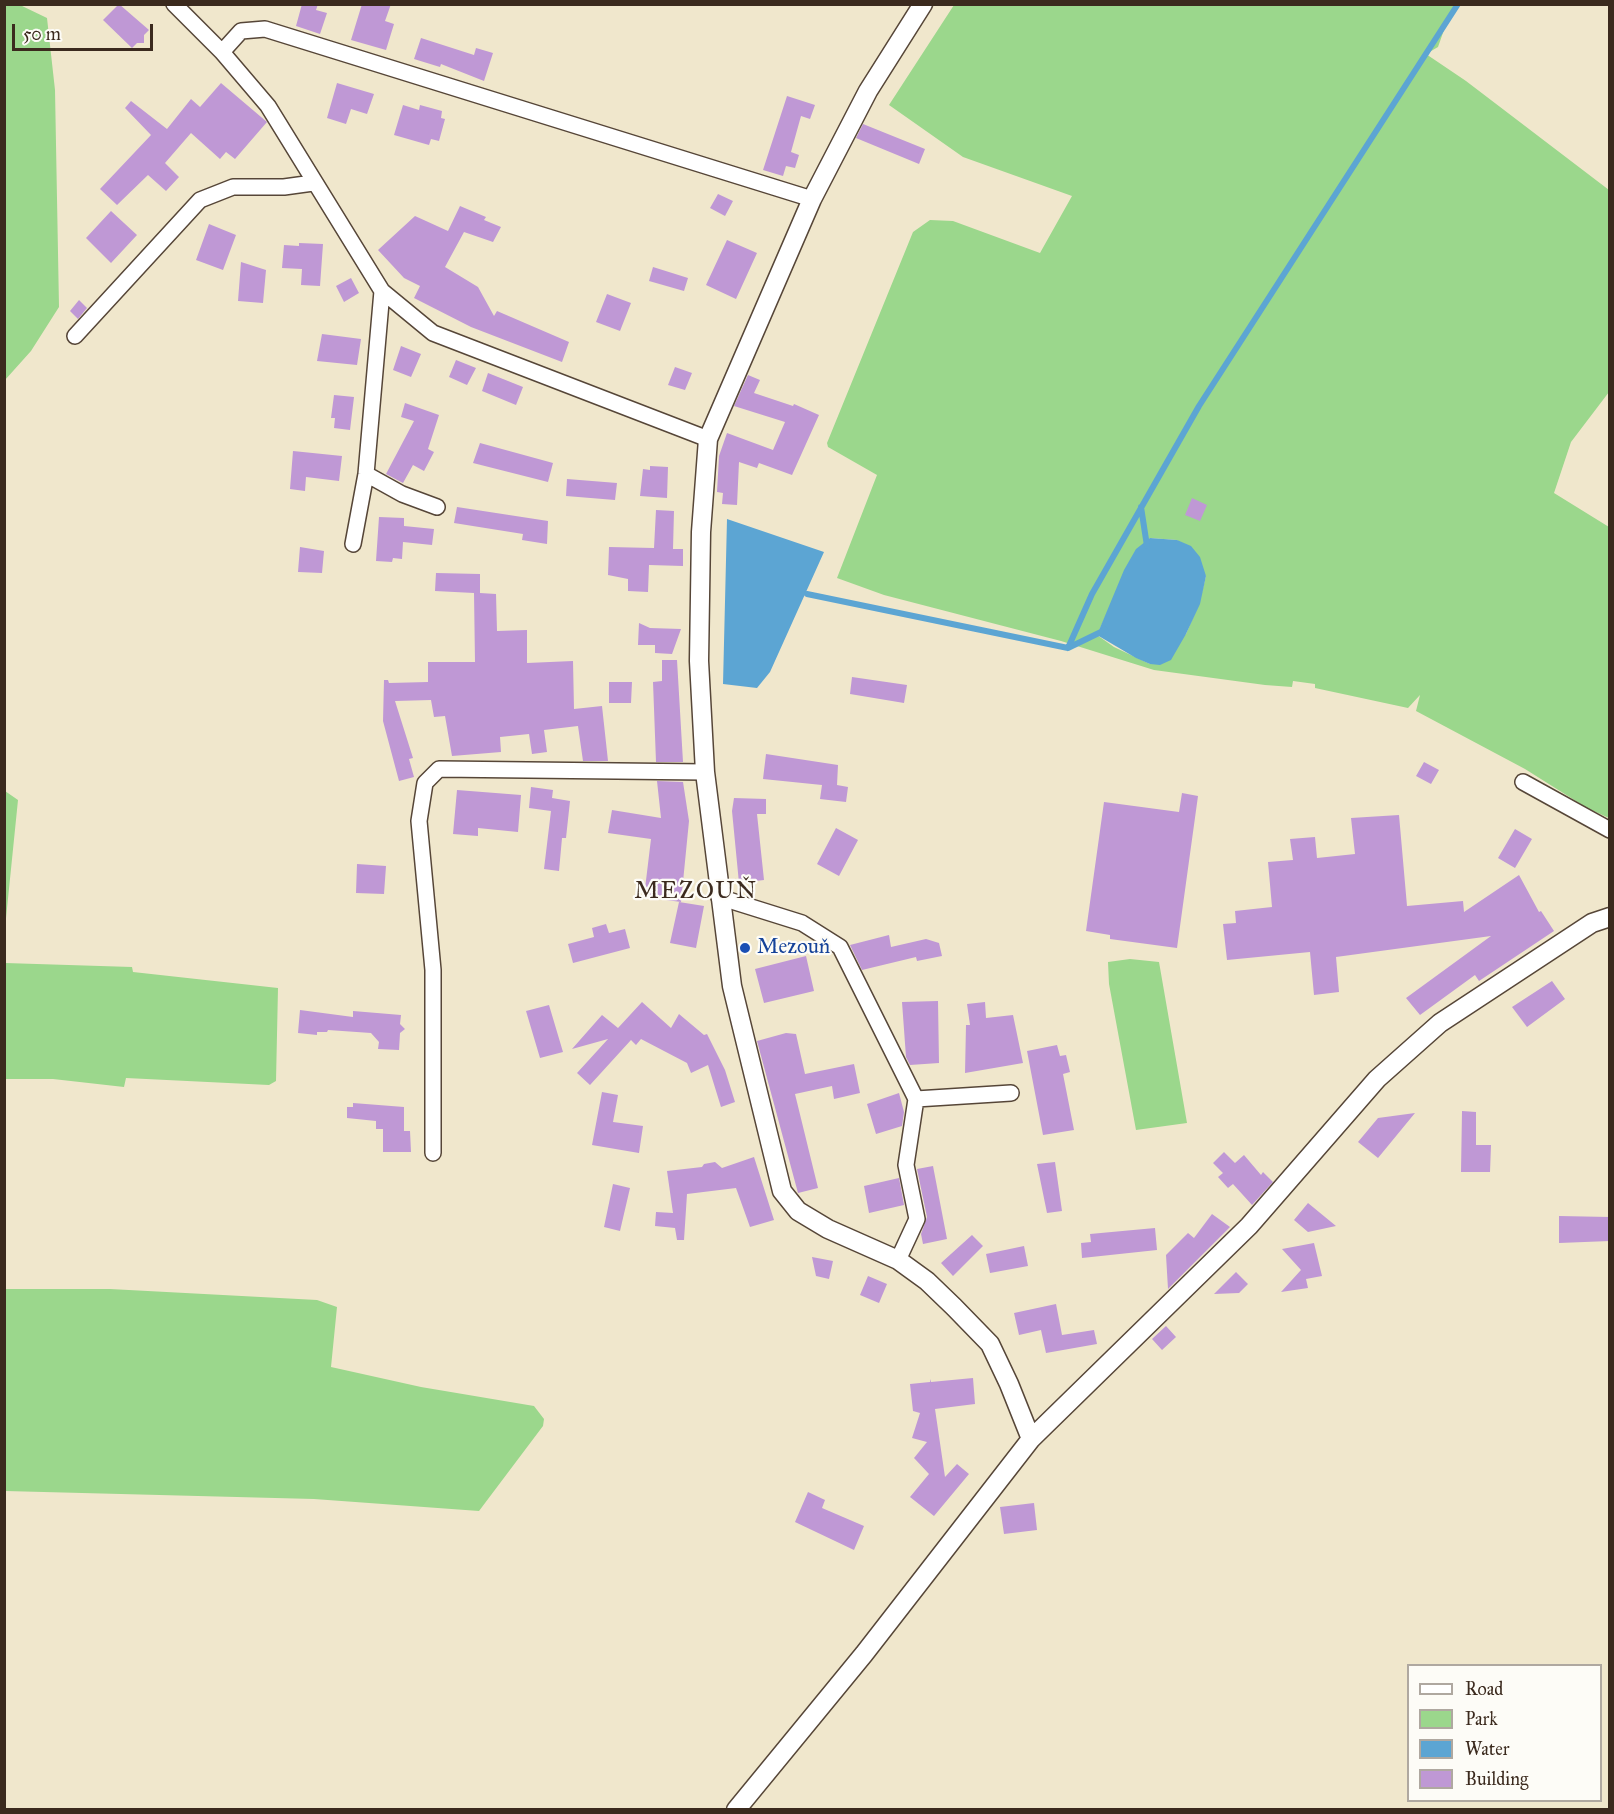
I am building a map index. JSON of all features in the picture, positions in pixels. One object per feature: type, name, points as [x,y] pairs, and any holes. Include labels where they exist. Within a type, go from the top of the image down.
[{"type":"street","points":[[174,4],[222,52],[268,106],[302,159],[313,183],[382,291],[433,333],[708,439]]},
{"type":"street","points":[[923,4],[868,91],[812,199],[708,439],[700,532],[699,661],[705,772],[732,986],[782,1191],[798,1211],[828,1229],[898,1260],[927,1281],[990,1344],[1031,1439]]},
{"type":"street","points":[[222,52],[242,31],[265,29],[812,199]]},
{"type":"street","points":[[75,336],[200,200],[233,187],[284,188],[313,183]]},
{"type":"street","points":[[353,544],[366,474],[382,291]]},
{"type":"street","points":[[366,474],[402,494],[437,507]]},
{"type":"street","points":[[433,1153],[433,970],[419,821],[425,783],[439,769],[705,772]]},
{"type":"street","points":[[1523,782],[1610,830]]},
{"type":"street","points":[[719,897],[802,923],[840,947],[916,1099],[906,1165],[917,1219],[898,1260]]},
{"type":"street","points":[[736,1809],[864,1654],[1031,1439],[1250,1226],[1377,1079],[1440,1023],[1592,923],[1610,917]]},
{"type":"street","points":[[916,1099],[1011,1093]]},
{"type":"green space","points":[[4,5],[20,5],[47,18],[55,90],[59,307],[31,351],[5,380]]},
{"type":"green space","points":[[954,5],[1459,5],[1445,27],[1438,47],[1426,54],[1466,81],[1609,190],[1609,392],[1571,442],[1554,493],[1609,527],[1609,818],[1587,808],[1525,769],[1416,711],[1420,695],[1408,708],[1315,688],[1315,684],[1293,681],[1292,687],[1265,685],[1154,670],[1061,641],[884,595],[837,578],[877,475],[828,447],[827,443],[913,232],[930,220],[953,221],[1040,253],[1072,196],[963,157],[889,105]],"holes":[[[1150,538],[1177,540],[1206,576],[1199,604],[1186,634],[1150,664],[1114,647],[1097,635],[1111,604]]]},
{"type":"green space","points":[[4,791],[18,800],[5,928]]},
{"type":"green space","points":[[1130,959],[1159,962],[1187,1123],[1136,1130],[1109,984],[1108,962]]},
{"type":"green space","points":[[5,963],[132,967],[133,972],[278,988],[276,1081],[269,1085],[126,1078],[124,1087],[53,1079],[5,1079]]},
{"type":"green space","points":[[5,1289],[110,1289],[317,1300],[337,1307],[331,1367],[421,1387],[534,1406],[544,1419],[543,1426],[479,1511],[314,1499],[5,1491]]},
{"type":"water","points":[[727,519],[824,552],[770,672],[757,688],[723,684]]},
{"type":"water","points":[[1150,538],[1177,540],[1191,546],[1200,557],[1206,576],[1200,604],[1186,634],[1171,660],[1160,665],[1150,664],[1136,658],[1097,635],[1124,570],[1136,549]]},
{"type":"building","points":[[119,4],[149,30],[144,35],[144,43],[137,43],[132,48],[103,20]]},
{"type":"building","points":[[302,4],[318,4],[316,10],[327,13],[320,34],[296,26]]},
{"type":"building","points":[[362,4],[391,4],[385,21],[394,24],[386,50],[351,40]]},
{"type":"building","points":[[421,38],[474,55],[476,48],[493,53],[484,81],[441,64],[440,67],[414,59]]},
{"type":"building","points":[[221,83],[267,122],[235,159],[226,152],[220,159],[191,133],[165,163],[179,177],[166,191],[148,175],[117,205],[100,189],[151,135],[125,108],[131,101],[167,129],[191,99],[200,107]]},
{"type":"building","points":[[337,83],[374,94],[367,114],[351,109],[346,124],[327,118]]},
{"type":"building","points":[[787,96],[815,105],[810,119],[801,116],[791,152],[799,155],[795,168],[786,166],[783,176],[763,170]]},
{"type":"building","points":[[403,105],[419,110],[420,105],[442,111],[441,118],[445,119],[439,141],[431,139],[429,145],[394,135]]},
{"type":"building","points":[[863,124],[925,149],[919,164],[856,138]]},
{"type":"building","points":[[718,194],[733,201],[725,216],[710,208]]},
{"type":"building","points":[[460,206],[486,217],[484,220],[501,227],[493,242],[464,232],[445,267],[478,287],[494,316],[497,311],[569,342],[562,362],[471,327],[414,298],[420,286],[404,278],[378,250],[415,216],[448,231]]},
{"type":"building","points":[[111,211],[137,235],[111,263],[86,238]]},
{"type":"building","points":[[209,224],[236,235],[223,270],[196,260]]},
{"type":"building","points":[[727,240],[757,253],[736,299],[706,285]]},
{"type":"building","points":[[299,243],[323,244],[320,286],[301,285],[302,269],[282,268],[284,245],[299,246]]},
{"type":"building","points":[[241,262],[266,270],[263,303],[238,301]]},
{"type":"building","points":[[653,267],[688,278],[684,291],[649,281]]},
{"type":"building","points":[[351,278],[359,293],[344,302],[336,286]]},
{"type":"building","points":[[607,294],[631,303],[620,331],[596,322]]},
{"type":"building","points":[[79,300],[87,308],[78,319],[70,311]]},
{"type":"building","points":[[322,334],[361,339],[357,365],[317,361]]},
{"type":"building","points":[[401,346],[421,354],[411,377],[393,370]]},
{"type":"building","points":[[456,360],[476,368],[467,385],[449,377]]},
{"type":"building","points":[[675,367],[692,373],[685,390],[668,385]]},
{"type":"building","points":[[488,373],[523,387],[516,405],[482,391]]},
{"type":"building","points":[[748,375],[760,380],[754,393],[793,406],[794,404],[819,415],[792,475],[759,463],[757,468],[739,462],[737,505],[722,504],[723,493],[717,492],[719,456],[727,433],[773,450],[785,422],[734,406]]},
{"type":"building","points":[[334,395],[354,397],[350,430],[334,428],[335,418],[331,418]]},
{"type":"building","points":[[405,403],[439,415],[428,449],[434,452],[424,471],[413,465],[403,483],[386,474],[414,421],[401,417]]},
{"type":"building","points":[[480,443],[553,463],[548,482],[473,463]]},
{"type":"building","points":[[293,451],[342,456],[339,481],[306,477],[305,491],[290,489]]},
{"type":"building","points":[[650,466],[668,467],[667,498],[640,496],[643,469],[650,470]]},
{"type":"building","points":[[567,479],[617,483],[615,500],[566,496]]},
{"type":"building","points":[[1192,498],[1207,505],[1200,521],[1185,515]]},
{"type":"building","points":[[457,507],[548,521],[547,544],[522,540],[523,534],[454,523]]},
{"type":"building","points":[[656,510],[674,511],[673,549],[683,549],[683,566],[649,565],[648,592],[628,591],[628,579],[608,575],[609,547],[654,548]]},
{"type":"building","points":[[379,517],[404,518],[404,526],[434,529],[432,545],[403,542],[402,559],[393,558],[392,562],[376,561]]},
{"type":"building","points":[[300,547],[324,551],[322,573],[298,572]]},
{"type":"building","points":[[436,573],[480,574],[480,593],[496,594],[497,631],[527,630],[527,663],[573,661],[574,709],[602,706],[608,761],[583,761],[578,726],[544,730],[547,752],[532,754],[529,734],[500,737],[501,752],[452,756],[445,716],[434,717],[431,700],[395,701],[413,758],[409,759],[414,777],[399,781],[383,721],[384,680],[388,680],[389,683],[428,682],[428,662],[475,662],[474,593],[435,591]]},
{"type":"building","points":[[639,623],[650,628],[681,629],[672,654],[655,653],[655,645],[638,645]]},
{"type":"building","points":[[662,660],[677,660],[683,762],[656,762],[653,682],[662,681]]},
{"type":"building","points":[[852,677],[907,685],[904,703],[850,694]]},
{"type":"building","points":[[609,682],[632,682],[631,703],[609,703]]},
{"type":"building","points":[[766,754],[838,765],[837,785],[848,787],[846,802],[820,799],[822,785],[763,779]]},
{"type":"building","points":[[1424,762],[1439,770],[1431,784],[1416,776]]},
{"type":"building","points":[[657,781],[683,782],[689,821],[681,902],[644,897],[651,839],[608,833],[612,810],[661,818]]},
{"type":"building","points":[[531,787],[553,790],[552,798],[570,801],[566,838],[562,838],[559,871],[544,869],[551,811],[529,808]]},
{"type":"building","points":[[457,790],[521,795],[518,832],[478,828],[478,836],[453,834]]},
{"type":"building","points":[[1182,793],[1198,796],[1177,948],[1110,939],[1110,935],[1086,931],[1104,802],[1179,812]]},
{"type":"building","points":[[734,798],[766,799],[766,814],[757,814],[764,880],[739,883],[732,811]]},
{"type":"building","points":[[1399,815],[1407,906],[1463,901],[1464,912],[1519,875],[1539,912],[1541,911],[1554,931],[1479,981],[1475,975],[1420,1015],[1406,998],[1491,936],[1336,957],[1339,992],[1314,995],[1310,952],[1227,960],[1223,924],[1236,923],[1235,911],[1272,907],[1268,862],[1293,860],[1290,839],[1315,837],[1317,858],[1355,854],[1351,818]]},
{"type":"building","points":[[836,828],[858,840],[839,876],[817,864]]},
{"type":"building","points":[[1515,829],[1532,839],[1515,868],[1498,858]]},
{"type":"building","points":[[357,864],[386,866],[384,894],[356,893]]},
{"type":"building","points":[[679,902],[704,906],[696,948],[670,943]]},
{"type":"building","points":[[606,924],[609,933],[625,929],[630,948],[573,963],[568,944],[594,937],[592,928]]},
{"type":"building","points":[[889,935],[891,947],[926,939],[939,943],[942,956],[917,961],[916,957],[862,970],[850,945]]},
{"type":"building","points":[[806,956],[814,991],[764,1003],[755,969]]},
{"type":"building","points":[[1552,981],[1565,999],[1527,1027],[1512,1007]]},
{"type":"building","points":[[938,1001],[939,1063],[910,1065],[906,1057],[902,1002]]},
{"type":"building","points":[[642,1002],[671,1028],[679,1014],[704,1035],[707,1034],[725,1070],[735,1102],[721,1107],[708,1065],[691,1073],[687,1063],[641,1039],[636,1045],[631,1040],[590,1085],[577,1073],[608,1039],[572,1049],[602,1015],[618,1028]]},
{"type":"building","points":[[985,1002],[986,1018],[1013,1015],[1023,1063],[965,1073],[966,1025],[970,1025],[967,1004]]},
{"type":"building","points":[[549,1005],[563,1052],[540,1058],[526,1011]]},
{"type":"building","points":[[300,1010],[353,1017],[353,1011],[401,1015],[400,1024],[405,1029],[400,1033],[399,1050],[378,1049],[379,1042],[371,1033],[328,1030],[317,1032],[317,1035],[298,1033]]},
{"type":"building","points":[[786,1033],[796,1034],[805,1074],[854,1064],[860,1093],[834,1099],[832,1086],[795,1094],[818,1188],[798,1193],[757,1041]]},
{"type":"building","points":[[1057,1045],[1060,1056],[1066,1055],[1070,1072],[1063,1074],[1074,1130],[1043,1135],[1027,1051]]},
{"type":"building","points":[[602,1092],[618,1095],[613,1122],[643,1126],[639,1153],[592,1145]]},
{"type":"building","points":[[899,1093],[904,1112],[902,1126],[876,1134],[867,1104]]},
{"type":"building","points":[[353,1103],[404,1107],[404,1131],[410,1131],[411,1152],[383,1152],[383,1129],[376,1129],[376,1121],[347,1118],[347,1107],[353,1107]]},
{"type":"building","points":[[1462,1111],[1476,1112],[1476,1145],[1491,1145],[1490,1172],[1461,1172]]},
{"type":"building","points":[[1415,1113],[1378,1158],[1358,1142],[1378,1118]]},
{"type":"building","points":[[1224,1152],[1235,1163],[1244,1155],[1261,1175],[1263,1172],[1273,1182],[1252,1205],[1233,1184],[1228,1188],[1218,1177],[1223,1173],[1213,1163]]},
{"type":"building","points":[[754,1157],[774,1220],[750,1227],[736,1188],[687,1194],[684,1240],[677,1240],[675,1228],[655,1226],[656,1212],[673,1213],[667,1171],[702,1167],[704,1164],[715,1162],[722,1168]]},
{"type":"building","points":[[1055,1162],[1062,1211],[1047,1213],[1037,1164]]},
{"type":"building","points":[[933,1166],[947,1239],[923,1244],[921,1234],[927,1217],[917,1169]]},
{"type":"building","points":[[899,1178],[904,1205],[869,1213],[864,1186]]},
{"type":"building","points":[[613,1184],[630,1188],[620,1231],[604,1227]]},
{"type":"building","points":[[1308,1203],[1336,1226],[1308,1232],[1294,1220]]},
{"type":"building","points":[[1212,1214],[1230,1227],[1168,1289],[1166,1255],[1188,1233],[1194,1238]]},
{"type":"building","points":[[1559,1216],[1610,1217],[1610,1241],[1559,1243]]},
{"type":"building","points":[[1155,1228],[1157,1250],[1082,1258],[1081,1243],[1091,1242],[1090,1234]]},
{"type":"building","points":[[972,1235],[983,1246],[953,1276],[941,1263]]},
{"type":"building","points":[[1314,1243],[1322,1276],[1306,1279],[1308,1288],[1281,1292],[1301,1270],[1282,1249]]},
{"type":"building","points":[[1024,1246],[1028,1266],[990,1273],[986,1254]]},
{"type":"building","points":[[812,1257],[833,1261],[829,1279],[816,1276]]},
{"type":"building","points":[[1236,1272],[1248,1284],[1239,1293],[1214,1294]]},
{"type":"building","points":[[868,1276],[887,1284],[879,1303],[860,1295]]},
{"type":"building","points":[[1056,1304],[1062,1335],[1094,1330],[1097,1344],[1046,1353],[1041,1330],[1019,1335],[1014,1313]]},
{"type":"building","points":[[1166,1326],[1176,1337],[1162,1350],[1152,1339]]},
{"type":"building","points":[[973,1378],[975,1404],[935,1409],[945,1477],[957,1464],[969,1474],[934,1516],[910,1497],[929,1474],[914,1458],[927,1442],[912,1438],[920,1413],[913,1411],[910,1384],[930,1382],[931,1379],[931,1382]]},
{"type":"building","points":[[808,1492],[825,1500],[822,1508],[864,1526],[854,1550],[795,1522]]},
{"type":"building","points":[[1034,1503],[1037,1530],[1004,1534],[1000,1507]]},
{"type":"waterway","points":[[807,594],[1068,648],[1092,594],[1199,406],[1458,4]]},
{"type":"waterway","points":[[1141,507],[1147,546]]},
{"type":"waterway","points":[[1068,648],[1105,630]]},
{"type":"place","name":"Mezouň","points":[[745,948]]},
{"type":"district","name":"MEZOUŇ","points":[[696,892]]}]
